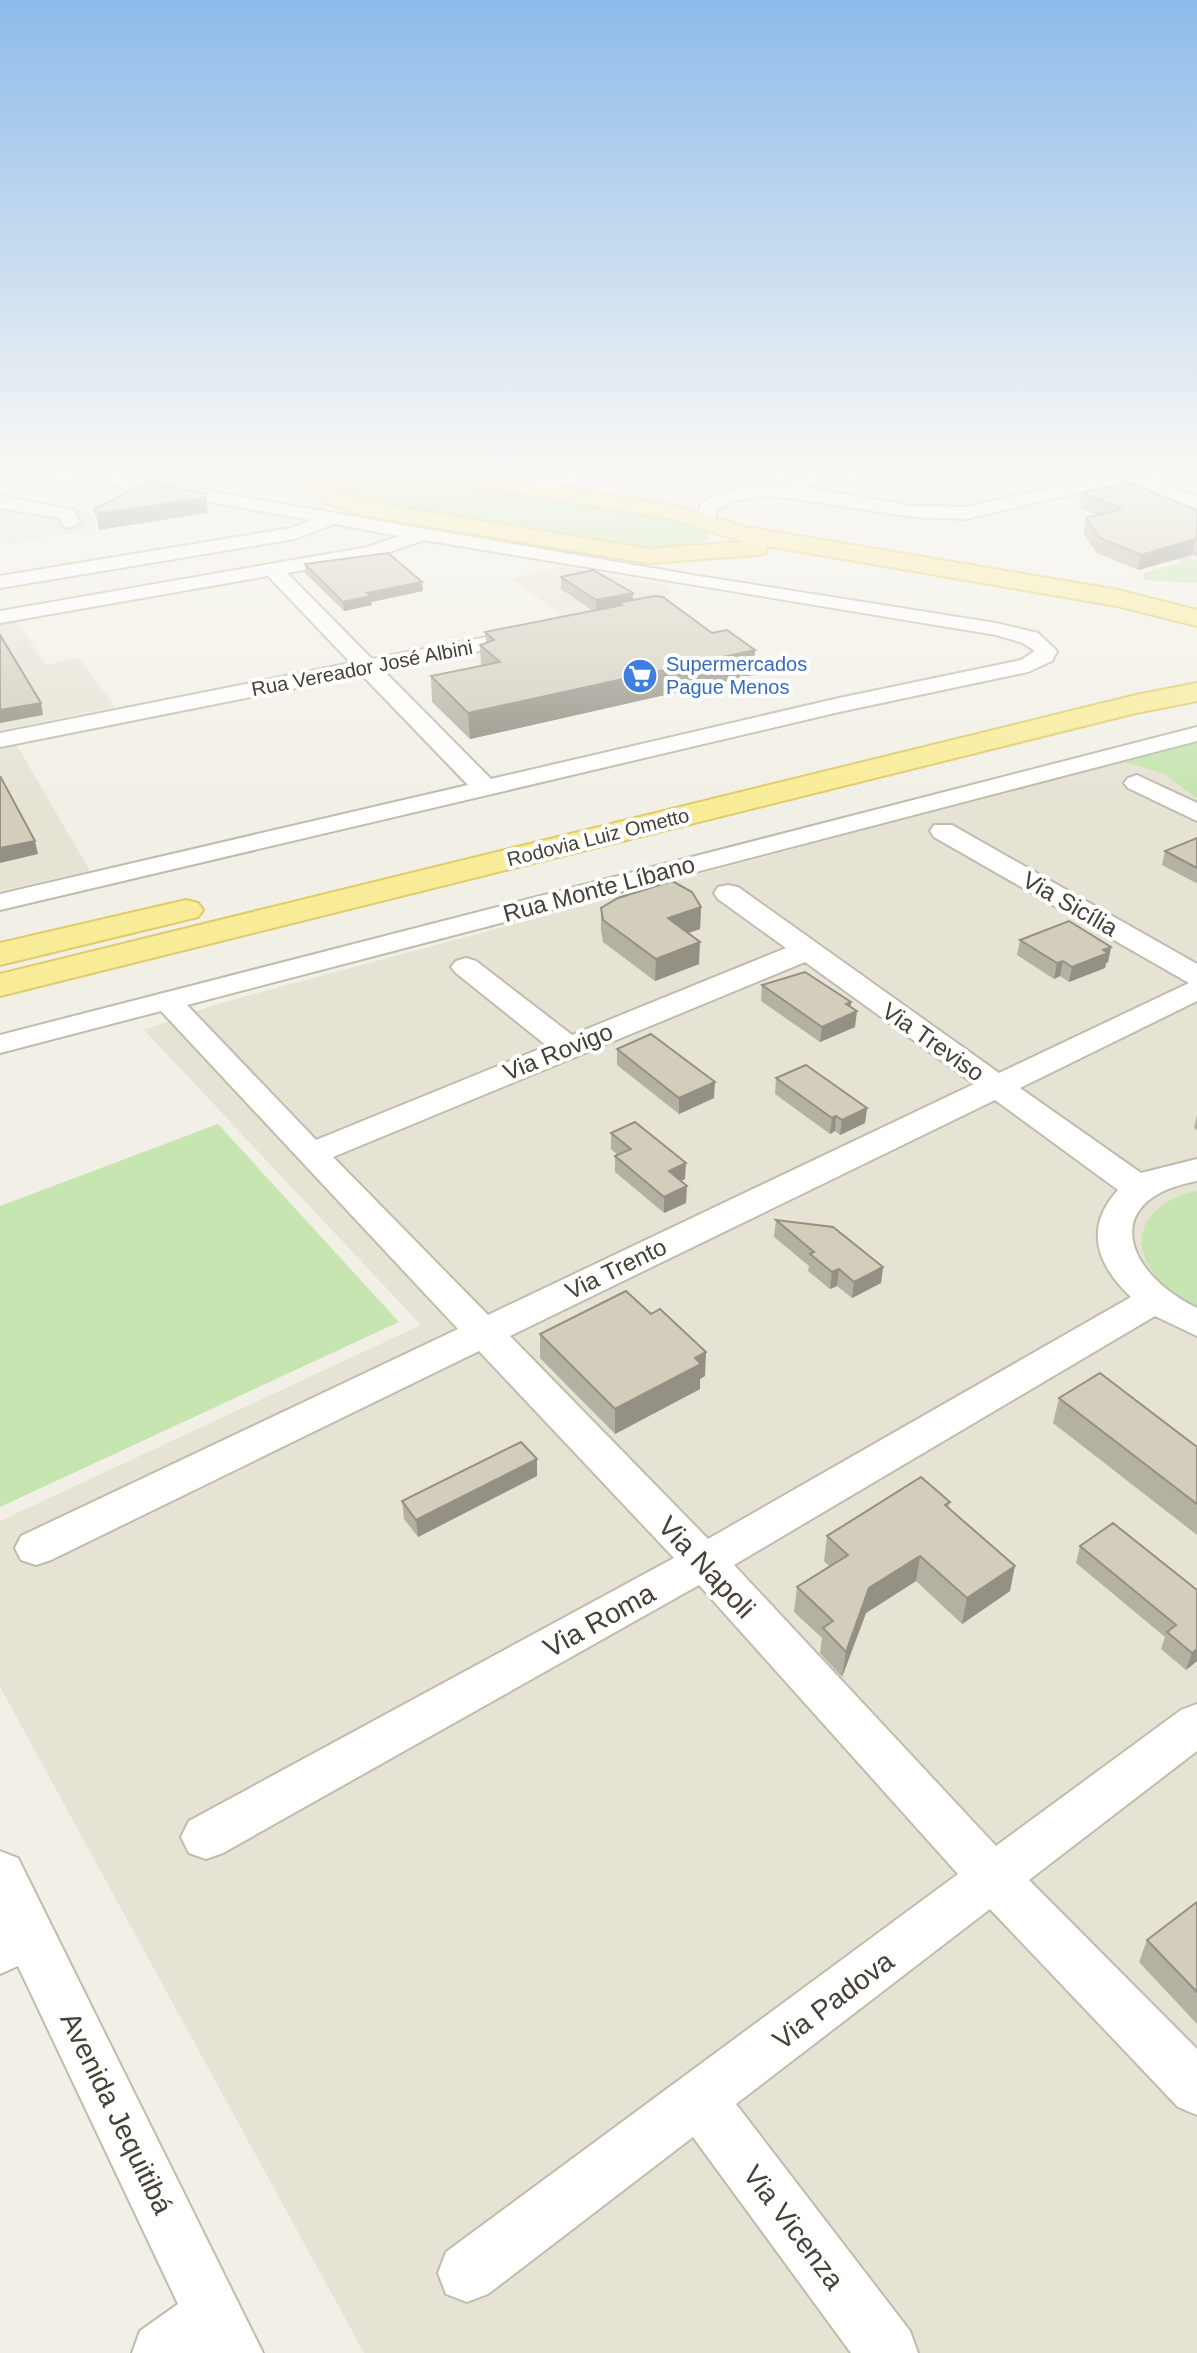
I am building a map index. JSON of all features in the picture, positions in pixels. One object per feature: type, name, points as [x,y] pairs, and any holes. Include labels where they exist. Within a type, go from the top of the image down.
[{"type":"main road","points":[[982,576],[1146,603],[1197,618]]},
{"type":"main road","points":[[1046,586],[1197,592]]},
{"type":"main road","name":"Rodovia Luiz Ometto","points":[[0,954],[1197,671]]},
{"type":"main road","name":"Rodovia Luiz Ometto","points":[[0,985],[1136,704],[1197,692]]},
{"type":"street","points":[[0,582],[39,576]]},
{"type":"street","points":[[0,617],[233,576]]},
{"type":"street","points":[[279,576],[485,788]]},
{"type":"street","points":[[0,902],[839,705],[1028,665],[1044,656],[1044,646],[1027,637],[996,629],[660,576]]},
{"type":"street","points":[[691,602],[711,594],[720,586]]},
{"type":"street","name":"Rua Vereador José Albini","points":[[0,740],[551,631]]},
{"type":"street","name":"Rua Monte Líbano","points":[[0,1044],[1197,734]]},
{"type":"street","points":[[1137,783],[1197,813]]},
{"type":"street","name":"Via Sicília","points":[[943,831],[1197,976]]},
{"type":"street","name":"Via Treviso","points":[[728,893],[1139,1188]]},
{"type":"street","name":"Via Rovigo","points":[[311,1154],[805,951]]},
{"type":"street","points":[[466,967],[568,1047]]},
{"type":"street","name":"Via Trento","points":[[36,1548],[1197,990]]},
{"type":"street","name":"Via Napoli","points":[[168,1001],[212,1051],[704,1562],[994,1879],[1197,2088]]},
{"type":"street","points":[[1197,1170],[1165,1176],[1139,1188],[1118,1210],[1113,1239],[1125,1270],[1154,1300],[1197,1323]]},
{"type":"street","name":"Via Roma","points":[[206,1837],[704,1562],[1154,1300]]},
{"type":"street","name":"Via Padova","points":[[467,2273],[700,2101],[1197,1724]]},
{"type":"street","name":"Avenida Jequitibá","points":[[0,1874],[15,1941],[224,2334]]},
{"type":"street","name":"Via Vicenza","points":[[700,2101],[888,2353]]},
{"type":"street","points":[[162,2353],[224,2334]]},
{"type":"shaded area","points":[[614,576],[665,585],[674,590],[663,598],[567,620],[512,578]]},
{"type":"shaded area","points":[[15,619],[46,665],[79,658],[115,707],[0,730],[0,622]]},
{"type":"shaded area","points":[[1197,740],[1197,2353],[364,2353],[0,1687],[0,1521],[421,1325],[144,1030],[217,1004]]},
{"type":"shaded area","points":[[16,744],[90,871],[0,891],[0,747]]},
{"type":"green space","points":[[1144,576],[1197,576],[1197,583],[1143,580]]},
{"type":"green space","points":[[1197,742],[1197,799],[1165,774],[1124,762]]},
{"type":"green space","points":[[218,1124],[399,1322],[0,1507],[0,1206]]},
{"type":"green space","points":[[1197,1191],[1197,1307],[1156,1277],[1144,1256],[1142,1243],[1143,1230],[1158,1209],[1182,1195]]},
{"type":"building","points":[[317,576],[415,576],[422,582],[367,593],[371,596],[343,602]]},
{"type":"building","points":[[603,576],[633,593],[596,600],[561,577]]},
{"type":"building","points":[[654,596],[663,597],[712,633],[727,630],[755,650],[468,713],[431,676],[500,662],[480,645],[494,640],[485,632]]},
{"type":"building","points":[[0,635],[41,703],[0,710]]},
{"type":"building","points":[[0,776],[35,841],[0,848]]},
{"type":"building","points":[[1197,838],[1197,868],[1165,851]]},
{"type":"building","points":[[672,881],[692,892],[701,907],[668,918],[700,942],[656,959],[603,920],[601,908],[618,898]]},
{"type":"building","points":[[1069,921],[1111,947],[1103,950],[1108,953],[1072,967],[1063,961],[1057,963],[1020,940]]},
{"type":"building","points":[[805,972],[851,1002],[846,1004],[857,1011],[822,1027],[762,985]]},
{"type":"building","points":[[651,1034],[715,1082],[679,1098],[617,1049]]},
{"type":"building","points":[[806,1065],[867,1108],[842,1120],[836,1116],[832,1118],[776,1078]]},
{"type":"building","points":[[635,1122],[686,1163],[669,1171],[687,1186],[664,1197],[615,1156],[631,1149],[611,1133]]},
{"type":"building","points":[[776,1220],[833,1227],[883,1267],[854,1282],[839,1269],[832,1272],[810,1254],[814,1252]]},
{"type":"building","points":[[626,1291],[651,1314],[660,1309],[706,1352],[695,1358],[701,1364],[615,1409],[540,1334]]},
{"type":"building","points":[[1100,1373],[1197,1447],[1197,1504],[1059,1398]]},
{"type":"building","points":[[521,1442],[537,1459],[416,1520],[402,1501]]},
{"type":"building","points":[[921,1477],[950,1502],[945,1505],[1015,1566],[967,1598],[920,1556],[869,1588],[846,1652],[823,1628],[833,1621],[797,1587],[848,1555],[827,1536]]},
{"type":"building","points":[[1113,1523],[1197,1590],[1197,1649],[1192,1653],[1167,1632],[1176,1625],[1080,1546]]},
{"type":"building","points":[[1197,1902],[1197,1992],[1147,1940]]},
{"type":"place","name":"Supermercados Pague Menos","points":[[640,676]]}]
